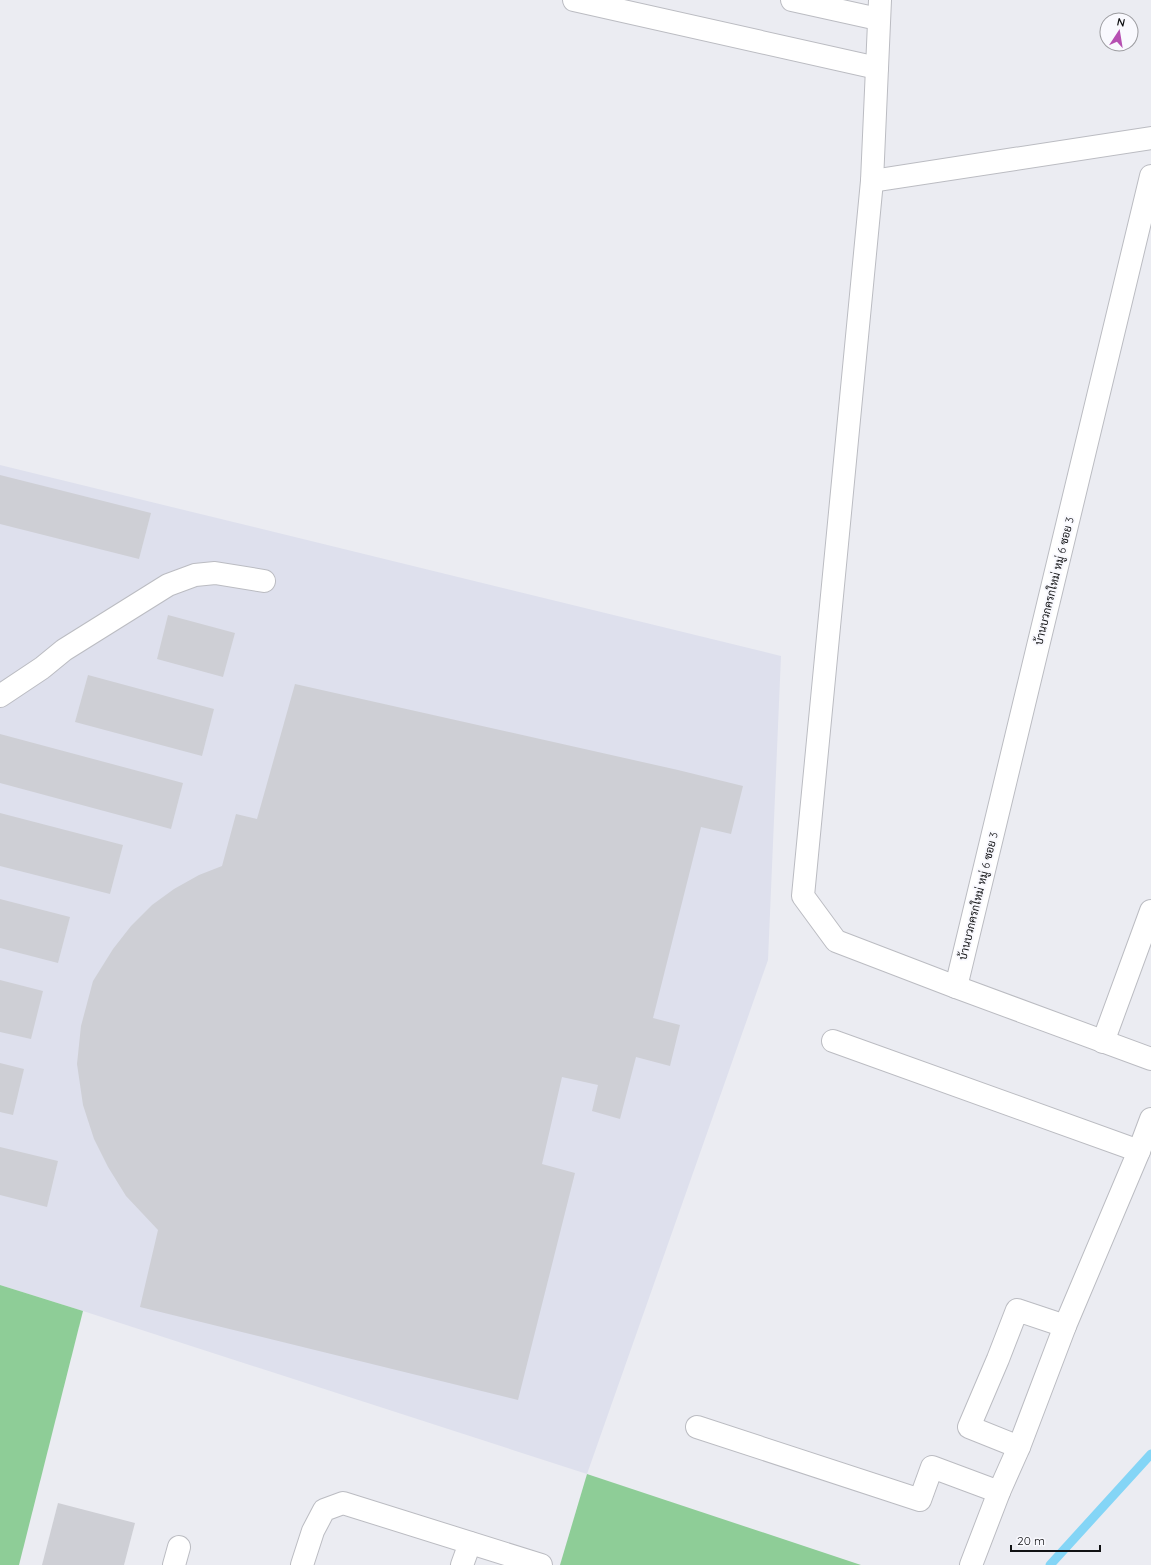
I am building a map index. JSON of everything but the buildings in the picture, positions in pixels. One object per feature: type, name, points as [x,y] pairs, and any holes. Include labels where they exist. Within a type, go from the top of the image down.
[{"type":"street","points":[[574,0],[877,68]]},
{"type":"street","points":[[792,0],[879,10],[872,181],[803,896],[836,941],[1151,1059]]},
{"type":"street","points":[[872,181],[1151,138]]},
{"type":"street","name":"บ้านบวกครกใหม่ หมู่ 6 ซอย 3","points":[[956,987],[1151,176]]},
{"type":"street","points":[[0,696],[42,668],[64,650],[168,585],[194,575],[215,574],[264,580]]},
{"type":"street","points":[[1103,1042],[1151,911]]},
{"type":"street","points":[[834,1041],[1139,1150]]},
{"type":"street","points":[[971,1565],[999,1492],[1019,1447],[1065,1326],[1151,1119]]},
{"type":"street","points":[[1019,1447],[969,1427],[1017,1310],[1065,1326]]},
{"type":"street","points":[[697,1426],[920,1500],[932,1467],[999,1492]]},
{"type":"street","points":[[302,1565],[313,1531],[324,1510],[343,1503],[541,1565]]},
{"type":"street","points":[[462,1565],[470,1543]]},
{"type":"shaded area","points":[[0,465],[781,656],[768,960],[587,1474],[0,1285]]},
{"type":"green space","points":[[0,1285],[83,1311],[19,1565],[0,1565]]},
{"type":"green space","points":[[587,1474],[861,1565],[560,1565]]},
{"type":"waterway","points":[[1050,1565],[1151,1454]]}]
